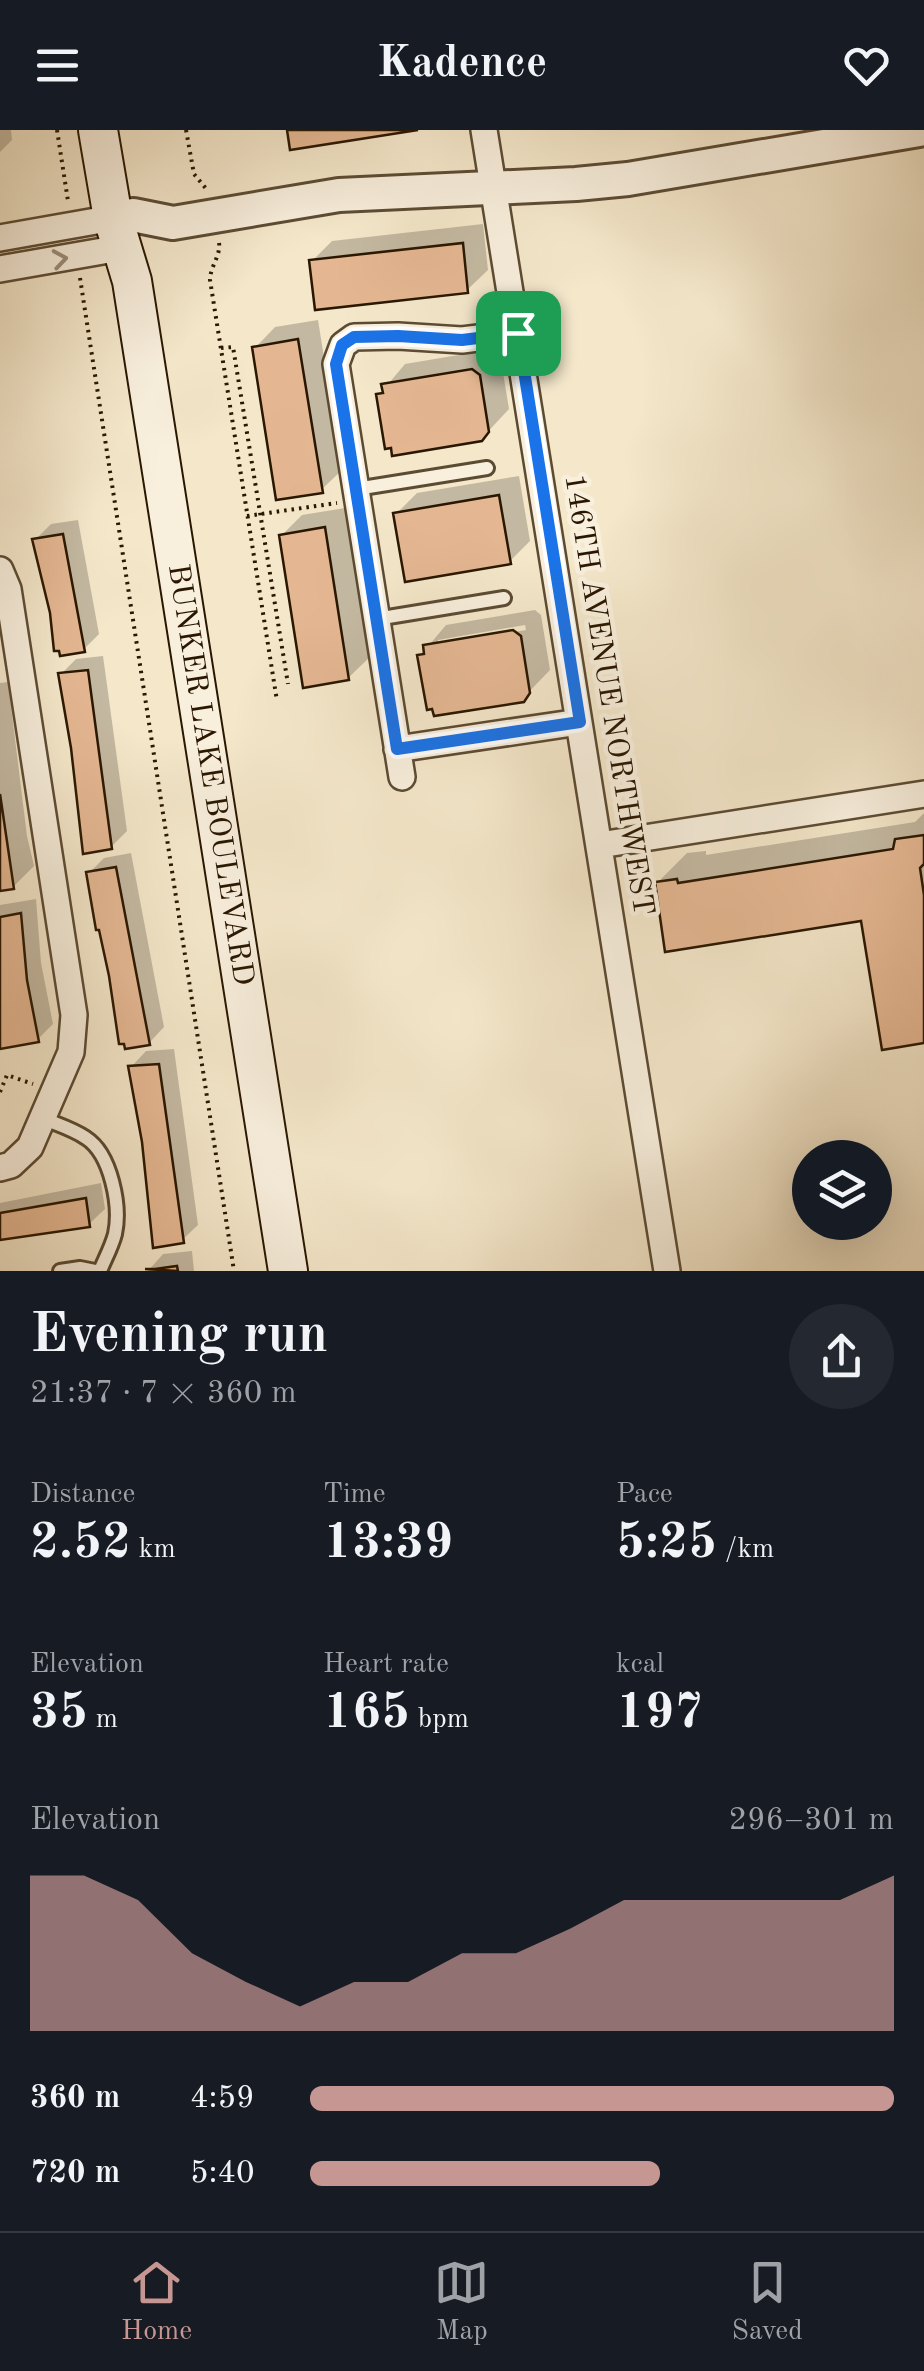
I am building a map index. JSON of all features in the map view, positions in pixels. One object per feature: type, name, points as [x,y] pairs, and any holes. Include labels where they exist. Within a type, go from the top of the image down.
[{"type":"main road","name":"BUNKER LAKE BOULEVARD","points":[[98,130],[126,242],[288,1271]]},
{"type":"main road","name":"BUNKER LAKE BOULEVARD","points":[[120,130],[126,242]]},
{"type":"street","name":"146TH AVENUE NORTHWEST","points":[[484,130],[667,1271]]},
{"type":"street","points":[[0,269],[126,242],[173,222],[339,195],[628,179],[920,130]]},
{"type":"street","points":[[0,238],[126,242]]},
{"type":"street","points":[[402,777],[336,364],[342,345],[354,337],[462,340],[518,333]]},
{"type":"street","points":[[0,570],[8,590],[74,1015],[71,1052],[42,1118],[22,1156],[12,1165],[0,1168]]},
{"type":"street","points":[[397,749],[580,722]]},
{"type":"street","points":[[600,845],[924,794]]},
{"type":"lane","points":[[356,496],[487,468]]},
{"type":"lane","points":[[376,618],[504,598]]},
{"type":"lane","points":[[42,1118],[87,1138],[99,1150],[108,1167],[117,1220],[114,1238],[98,1271],[60,1271]]},
{"type":"path","points":[[57,130],[69,211]]},
{"type":"path","points":[[186,130],[194,174],[210,192],[220,249],[210,266],[210,280],[277,701]]},
{"type":"path","points":[[78,266],[234,1271]]},
{"type":"path","points":[[221,348],[233,347],[288,684]]},
{"type":"path","points":[[248,516],[356,496]]},
{"type":"path","points":[[1,1088],[7,1075],[54,1092]]},
{"type":"building","points":[[287,130],[418,130],[290,150]]},
{"type":"building","points":[[463,243],[468,293],[315,310],[309,260]]},
{"type":"building","points":[[298,339],[323,493],[276,500],[252,347]]},
{"type":"building","points":[[472,369],[480,375],[489,432],[482,441],[392,456],[391,448],[385,449],[376,394],[383,393],[381,384]]},
{"type":"building","points":[[499,495],[511,564],[405,582],[393,513]]},
{"type":"building","points":[[325,527],[349,680],[303,688],[279,535]]},
{"type":"building","points":[[63,534],[85,652],[60,656],[59,651],[54,651],[50,613],[32,539]]},
{"type":"building","points":[[513,630],[521,636],[530,693],[524,702],[434,716],[432,709],[427,710],[417,655],[424,654],[423,645]]},
{"type":"building","points":[[88,670],[112,849],[83,854],[58,673]]},
{"type":"building","points":[[0,794],[14,889],[0,891]]},
{"type":"building","points":[[924,835],[924,864],[920,868],[924,895],[924,1043],[882,1050],[861,921],[665,952],[655,882],[677,879],[678,883],[893,849],[895,839]]},
{"type":"building","points":[[116,867],[150,1045],[125,1049],[124,1044],[119,1044],[86,872]]},
{"type":"building","points":[[21,913],[27,980],[39,1042],[0,1049],[0,917]]},
{"type":"building","points":[[159,1064],[184,1243],[153,1248],[142,1142],[128,1066]]},
{"type":"building","points":[[86,1198],[90,1227],[0,1240],[0,1213]]},
{"type":"building","points":[[177,1266],[178,1271],[145,1269],[155,1269]]},
{"type":"route","points":[[518,333],[580,722],[397,749],[336,364],[342,345],[354,337],[462,340],[518,333]]}]
